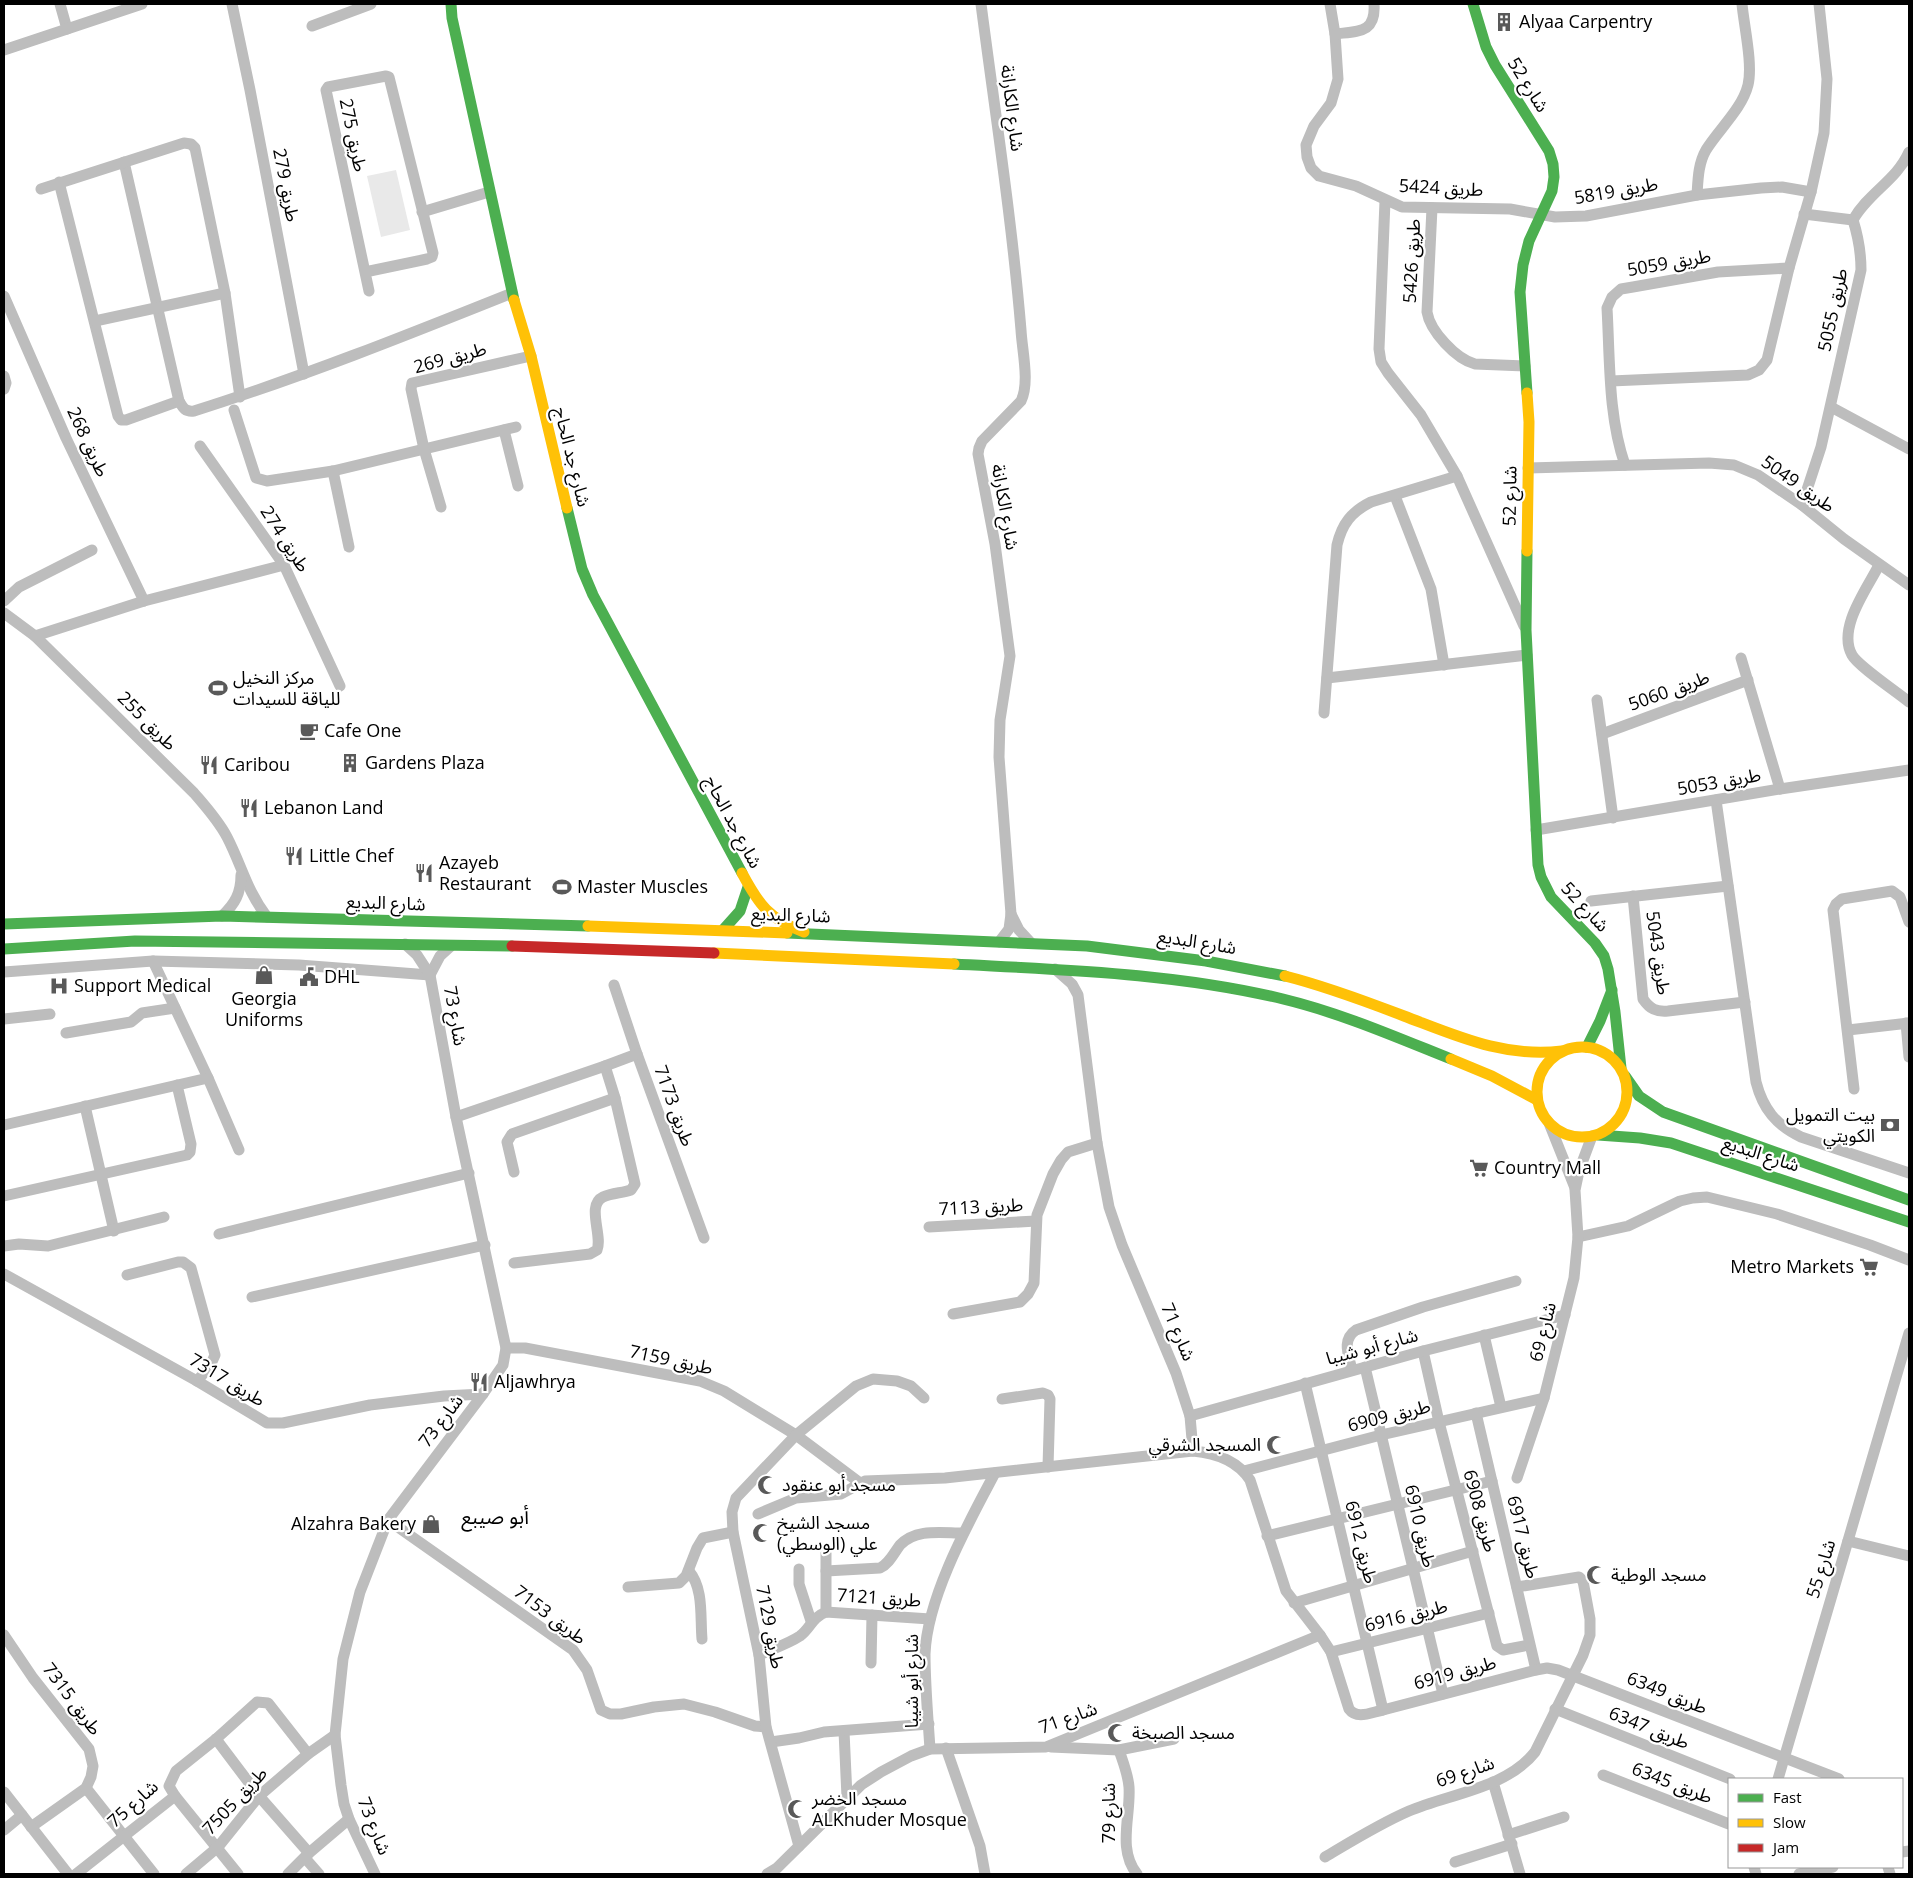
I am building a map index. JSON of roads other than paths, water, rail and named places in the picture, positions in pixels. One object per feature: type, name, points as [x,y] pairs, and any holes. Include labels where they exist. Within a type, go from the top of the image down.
[{"type":"main road","name":"شارع جد الحاج","points":[[451,4],[452,18],[512,293],[531,356],[578,556],[587,582],[756,900],[766,912],[778,921],[806,933]]},
{"type":"main road","name":"شارع 52","points":[[1473,4],[1486,47],[1494,65],[1549,151],[1553,164],[1554,178],[1552,191],[1529,241],[1523,265],[1520,292],[1529,422],[1526,630],[1537,868],[1542,885],[1551,900],[1598,946],[1604,956],[1608,967],[1619,1031],[1623,1072]]},
{"type":"main road","name":"شارع جد الحاج","points":[[723,930],[740,911],[748,887]]},
{"type":"main road","name":"شارع البديع","points":[[4,924],[222,916],[267,917],[806,933],[1031,943],[1147,952],[1206,960],[1264,972],[1338,992],[1486,1046],[1513,1052],[1541,1055],[1562,1051]]},
{"type":"main road","points":[[4,948],[135,941],[405,944],[719,952],[1100,972],[1199,983],[1283,999],[1328,1012],[1492,1076],[1537,1100]]},
{"type":"main road","points":[[1587,1047],[1612,990]]},
{"type":"main road","points":[[1574,1047],[1587,1047],[1606,1053],[1623,1072],[1628,1090],[1626,1104],[1620,1117],[1610,1128],[1595,1136],[1576,1137],[1561,1133],[1541,1113],[1537,1100],[1537,1086],[1541,1072],[1550,1060],[1562,1051],[1574,1047]]},
{"type":"main road","name":"شارع البديع","points":[[1623,1072],[1639,1096],[1663,1112],[1909,1200]]},
{"type":"main road","name":"شارع البديع","points":[[1595,1136],[1640,1138],[1672,1143],[1909,1222]]},
{"type":"street","points":[[59,4],[67,29]]},
{"type":"street","points":[[4,50],[142,4]]},
{"type":"street","name":"طريق 279","points":[[232,4],[304,374]]},
{"type":"street","points":[[312,26],[372,4]]},
{"type":"street","name":"شارع الكارانة","points":[[981,4],[1018,301],[1025,381],[1024,395],[982,441],[978,454],[995,544],[1010,656],[1010,669],[1000,720],[998,757],[1011,914],[1009,929],[999,942]]},
{"type":"street","name":"طريق 5424","points":[[1330,4],[1335,34],[1338,79],[1331,103],[1309,135],[1306,145],[1306,157],[1311,168],[1319,176],[1356,186],[1402,208],[1510,209],[1541,215]]},
{"type":"street","points":[[1335,34],[1363,30],[1370,25],[1374,16],[1374,4]]},
{"type":"street","points":[[1696,195],[1700,164],[1705,151],[1744,96],[1748,85],[1749,74],[1742,4]]},
{"type":"street","points":[[1611,381],[1748,376],[1759,370],[1767,360],[1811,192],[1824,133],[1826,88],[1819,4]]},
{"type":"street","name":"طريق 275","points":[[365,272],[432,257],[433,253],[389,77],[386,76],[328,87],[326,94],[369,291]]},
{"type":"street","points":[[41,189],[184,143],[191,144],[195,148],[225,293],[240,396]]},
{"type":"street","points":[[1804,214],[1853,220],[1858,210],[1871,195],[1894,176],[1909,152]]},
{"type":"street","points":[[124,162],[179,401],[183,409],[188,412],[304,374],[512,293]]},
{"type":"street","points":[[59,182],[118,416],[121,420],[126,420],[179,401]]},
{"type":"street","name":"طريق 5819","points":[[1541,215],[1554,217],[1586,216],[1696,195],[1782,187],[1811,192]]},
{"type":"street","points":[[422,212],[489,192]]},
{"type":"street","points":[[1385,201],[1379,349],[1382,362],[1396,386],[1421,415],[1457,476],[1526,630]]},
{"type":"street","name":"طريق 5426","points":[[1432,208],[1426,312],[1430,325],[1455,354],[1468,362],[1475,364],[1525,366]]},
{"type":"street","name":"طريق 5055","points":[[1802,505],[1818,458],[1831,407],[1861,270],[1857,233],[1853,220]]},
{"type":"street","name":"طريق 5059","points":[[1625,466],[1616,432],[1611,381],[1608,308],[1612,297],[1621,289],[1659,281],[1718,272],[1790,268]]},
{"type":"street","points":[[95,321],[225,293]]},
{"type":"street","name":"طريق 268","points":[[4,296],[66,438],[144,601]]},
{"type":"street","name":"طريق 269","points":[[441,507],[424,449],[411,388],[412,383],[531,356]]},
{"type":"street","points":[[4,376],[6,383],[4,389]]},
{"type":"street","points":[[1831,407],[1909,449]]},
{"type":"street","points":[[234,410],[256,478],[267,481],[333,471],[516,427]]},
{"type":"street","points":[[504,430],[518,486]]},
{"type":"street","name":"طريق 274","points":[[200,446],[284,566],[340,686]]},
{"type":"street","name":"طريق 5049","points":[[1528,468],[1709,463],[1734,465],[1758,475],[1802,505],[1879,565],[1909,585]]},
{"type":"street","points":[[333,471],[349,547]]},
{"type":"street","points":[[1324,713],[1337,545],[1340,531],[1347,518],[1371,502],[1457,476]]},
{"type":"street","points":[[1395,496],[1431,589],[1444,665]]},
{"type":"street","points":[[4,601],[15,590],[92,550]]},
{"type":"street","points":[[1879,565],[1853,615],[1848,628],[1848,642],[1852,656],[1909,702]]},
{"type":"street","points":[[35,636],[144,601],[284,566]]},
{"type":"street","name":"طريق 255","points":[[4,614],[35,636],[212,813],[226,835],[241,873],[257,904],[267,917]]},
{"type":"street","points":[[1327,678],[1527,655]]},
{"type":"street","points":[[1741,658],[1780,789]]},
{"type":"street","name":"طريق 5060","points":[[1602,734],[1748,680]]},
{"type":"street","points":[[1597,700],[1613,818]]},
{"type":"street","name":"طريق 5053","points":[[1536,830],[1780,789],[1909,770]]},
{"type":"street","points":[[1716,800],[1756,1082],[1759,1096],[1766,1110],[1787,1130],[1801,1137],[1909,1173]]},
{"type":"street","points":[[222,916],[231,908],[237,897],[241,886],[241,873]]},
{"type":"street","name":"طريق 5043","points":[[1591,901],[1728,886]]},
{"type":"street","points":[[1854,1089],[1833,910],[1842,899],[1892,891],[1900,897],[1909,922]]},
{"type":"street","name":"طريق 5043","points":[[1633,896],[1643,999],[1649,1008],[1658,1012],[1745,1002]]},
{"type":"street","name":"شارع الكارانة","points":[[1011,914],[1018,930],[1031,943]]},
{"type":"street","name":"شارع 73","points":[[371,1872],[344,1804],[335,1735],[342,1659],[360,1592],[388,1520],[483,1394],[503,1364],[506,1348],[456,1116],[430,975],[417,955],[405,944]]},
{"type":"street","name":"شارع 73","points":[[430,975],[436,962],[451,946]]},
{"type":"street","points":[[153,961],[208,1078],[239,1150]]},
{"type":"street","points":[[4,972],[153,961],[298,965],[430,975]]},
{"type":"street","points":[[1055,969],[1065,976],[1078,994]]},
{"type":"street","points":[[1078,994],[1082,984],[1100,972]]},
{"type":"street","name":"طريق 7173","points":[[614,985],[704,1238]]},
{"type":"street","name":"شارع 71","points":[[1078,994],[1097,1143],[1109,1207],[1119,1238],[1176,1372],[1190,1416],[1193,1451]]},
{"type":"street","points":[[66,1033],[131,1022],[142,1013],[174,1008]]},
{"type":"street","points":[[4,1019],[50,1014]]},
{"type":"street","points":[[1848,1030],[1908,1023],[1909,1057]]},
{"type":"street","points":[[456,1116],[637,1054]]},
{"type":"street","points":[[514,1263],[590,1254],[597,1250],[599,1243],[596,1206],[598,1202],[601,1198],[631,1190],[635,1184],[615,1098],[604,1066]]},
{"type":"street","points":[[4,1125],[208,1078]]},
{"type":"street","points":[[4,1196],[183,1156],[190,1152],[191,1144],[177,1085]]},
{"type":"street","points":[[514,1172],[507,1142],[512,1134],[615,1098]]},
{"type":"street","points":[[85,1106],[114,1231]]},
{"type":"street","name":"شارع 69","points":[[1549,1123],[1575,1190]]},
{"type":"street","name":"شارع 69","points":[[1517,1478],[1544,1398],[1566,1315],[1574,1278],[1578,1237],[1575,1190],[1581,1162],[1595,1136]]},
{"type":"street","name":"طريق 7113","points":[[953,1314],[1020,1302],[1028,1294],[1034,1283],[1036,1221],[1043,1198],[1061,1160],[1068,1152],[1097,1143]]},
{"type":"street","points":[[219,1234],[469,1173]]},
{"type":"street","points":[[1578,1237],[1628,1226],[1680,1201],[1707,1197],[1776,1214],[1909,1260]]},
{"type":"street","points":[[4,1246],[19,1244],[48,1246],[164,1217]]},
{"type":"street","name":"طريق 7113","points":[[929,1227],[1036,1221]]},
{"type":"street","points":[[252,1297],[485,1244]]},
{"type":"street","points":[[127,1275],[178,1262],[183,1262],[191,1268],[215,1355],[210,1366],[197,1381]]},
{"type":"street","name":"طريق 7317","points":[[7,1280],[197,1381],[259,1420],[275,1424],[370,1405],[444,1396],[483,1394]]},
{"type":"street","points":[[1352,1370],[1346,1345],[1349,1336],[1356,1330],[1432,1304],[1516,1281]]},
{"type":"street","name":"شارع أبو شيبا","points":[[1190,1416],[1352,1370],[1566,1315]]},
{"type":"street","name":"شارع 55","points":[[1778,1778],[1909,1333]]},
{"type":"street","points":[[1484,1335],[1501,1407]]},
{"type":"street","name":"طريق 7159","points":[[506,1348],[525,1348],[700,1382],[724,1391],[796,1435],[860,1483]]},
{"type":"street","name":"طريق 6908","points":[[1423,1351],[1439,1422],[1500,1649],[1529,1645]]},
{"type":"street","name":"طريق 6910","points":[[1365,1367],[1443,1694]]},
{"type":"street","name":"طريق 7129","points":[[799,1846],[766,1727],[759,1655],[732,1532],[732,1512],[736,1498],[796,1435],[856,1386],[873,1379],[896,1381],[912,1386],[924,1398]]},
{"type":"street","name":"طريق 6912","points":[[1305,1383],[1383,1710]]},
{"type":"street","points":[[1002,1399],[1043,1393],[1048,1395],[1050,1399],[1048,1467]]},
{"type":"street","name":"طريق 6909","points":[[1244,1470],[1381,1435],[1544,1398]]},
{"type":"street","name":"طريق 6917","points":[[1476,1413],[1536,1670]]},
{"type":"street","points":[[758,1514],[796,1498],[841,1494],[860,1483],[945,1478],[1193,1451],[1220,1456],[1244,1470],[1250,1480],[1286,1591],[1331,1652],[1350,1712],[1359,1715],[1383,1710]]},
{"type":"street","name":"شارع أبو شيبا","points":[[767,1874],[777,1868],[847,1798],[881,1772],[911,1756],[930,1749],[926,1652],[930,1619],[963,1534],[995,1472]]},
{"type":"street","points":[[1267,1536],[1492,1482]]},
{"type":"street","name":"طريق 7153","points":[[388,1520],[573,1650],[587,1670],[601,1710],[610,1714],[621,1714],[654,1707],[684,1704],[715,1712],[755,1726],[766,1727]]},
{"type":"street","points":[[628,1587],[679,1583],[689,1571],[697,1548],[703,1538],[732,1532]]},
{"type":"street","points":[[826,1571],[880,1568],[885,1565],[902,1544],[913,1535],[920,1533],[963,1534]]},
{"type":"street","points":[[1848,1540],[1909,1553]]},
{"type":"street","points":[[1294,1603],[1473,1551]]},
{"type":"street","points":[[759,1655],[799,1637],[806,1631],[811,1621],[818,1615],[826,1612],[826,1553]]},
{"type":"street","points":[[799,1569],[799,1584],[811,1621]]},
{"type":"street","points":[[689,1571],[699,1590],[702,1639]]},
{"type":"street","name":"شارع 69","points":[[1325,1857],[1366,1832],[1402,1814],[1511,1774],[1528,1761],[1535,1752],[1583,1656],[1590,1635],[1590,1619],[1582,1579],[1576,1576],[1517,1587]]},
{"type":"street","name":"طريق 7121","points":[[826,1612],[930,1619]]},
{"type":"street","name":"طريق 6916","points":[[1331,1652],[1489,1613]]},
{"type":"street","points":[[871,1663],[872,1615]]},
{"type":"street","name":"طريق 7315","points":[[4,1635],[33,1678],[89,1749],[93,1766],[86,1788]]},
{"type":"street","name":"شارع 71","points":[[930,1749],[1046,1747],[1320,1635]]},
{"type":"street","name":"طريق 6349","points":[[1536,1670],[1547,1668],[1573,1675],[1784,1758]]},
{"type":"street","name":"طريق 6919","points":[[1383,1710],[1536,1670]]},
{"type":"street","name":"شارع 75","points":[[76,1874],[175,1796],[169,1786],[176,1771],[216,1739],[257,1702],[268,1703],[308,1754]]},
{"type":"street","name":"طريق 6347","points":[[1555,1709],[1728,1778]]},
{"type":"street","points":[[771,1742],[824,1732],[929,1724]]},
{"type":"street","points":[[844,1731],[847,1798]]},
{"type":"street","name":"طريق 7505","points":[[186,1874],[218,1847],[259,1796],[308,1754],[335,1735]]},
{"type":"street","points":[[216,1739],[307,1855],[319,1874]]},
{"type":"street","points":[[1046,1747],[1119,1750],[1174,1739]]},
{"type":"street","points":[[946,1748],[980,1846],[985,1874]]},
{"type":"street","name":"شارع 79","points":[[1119,1750],[1129,1789],[1127,1851],[1133,1869],[1137,1874]]},
{"type":"street","points":[[1784,1758],[1820,1776],[1833,1778]]},
{"type":"street","name":"طريق 6345","points":[[1603,1775],[1728,1824]]},
{"type":"street","points":[[1493,1782],[1520,1874]]},
{"type":"street","points":[[31,1826],[86,1788],[154,1874]]},
{"type":"street","points":[[4,1792],[68,1874]]},
{"type":"street","points":[[175,1796],[238,1874]]},
{"type":"street","points":[[4,1830],[22,1815]]},
{"type":"street","points":[[1455,1862],[1564,1817]]},
{"type":"street","points":[[288,1874],[349,1819]]},
{"type":"street","points":[[1799,1874],[1820,1868]]},
{"type":"place","name":"Alyaa Carpentry","points":[[1504,22]]},
{"type":"place","name":"مركز النخيل للياقة للسيدات","points":[[218,688]]},
{"type":"place","name":"Cafe One","points":[[309,731]]},
{"type":"place","name":"Gardens Plaza","points":[[350,763]]},
{"type":"place","name":"Caribou","points":[[209,765]]},
{"type":"place","name":"Lebanon Land","points":[[249,808]]},
{"type":"place","name":"Little Chef","points":[[294,856]]},
{"type":"place","name":"Azayeb Restaurant","points":[[424,873]]},
{"type":"place","name":"Master Muscles","points":[[562,887]]},
{"type":"place","name":"Georgia Uniforms","points":[[264,975]]},
{"type":"place","name":"DHL","points":[[309,977]]},
{"type":"place","name":"Support Medical","points":[[59,986]]},
{"type":"place","name":"بيت التمويل الكويتي","points":[[1890,1125]]},
{"type":"place","name":"Country Mall","points":[[1479,1168]]},
{"type":"place","name":"Metro Markets","points":[[1869,1267]]},
{"type":"place","name":"Aljawhrya","points":[[479,1382]]},
{"type":"place","name":"المسجد الشرقي","points":[[1276,1445]]},
{"type":"place","name":"مسجد أبو عنقود","points":[[767,1485]]},
{"type":"place","name":"Alzahra Bakery","points":[[431,1524]]},
{"type":"place","name":"مسجد الشيخ علي (الوسطي)","points":[[762,1533]]},
{"type":"place","name":"مسجد الوطية","points":[[1596,1575]]},
{"type":"place","name":"مسجد الصبخة","points":[[1117,1733]]},
{"type":"place","name":"مسجد الخضر ALKhuder Mosque","points":[[797,1809]]},
{"type":"district","name":"أبو صيبع","points":[[495,1517]]}]
